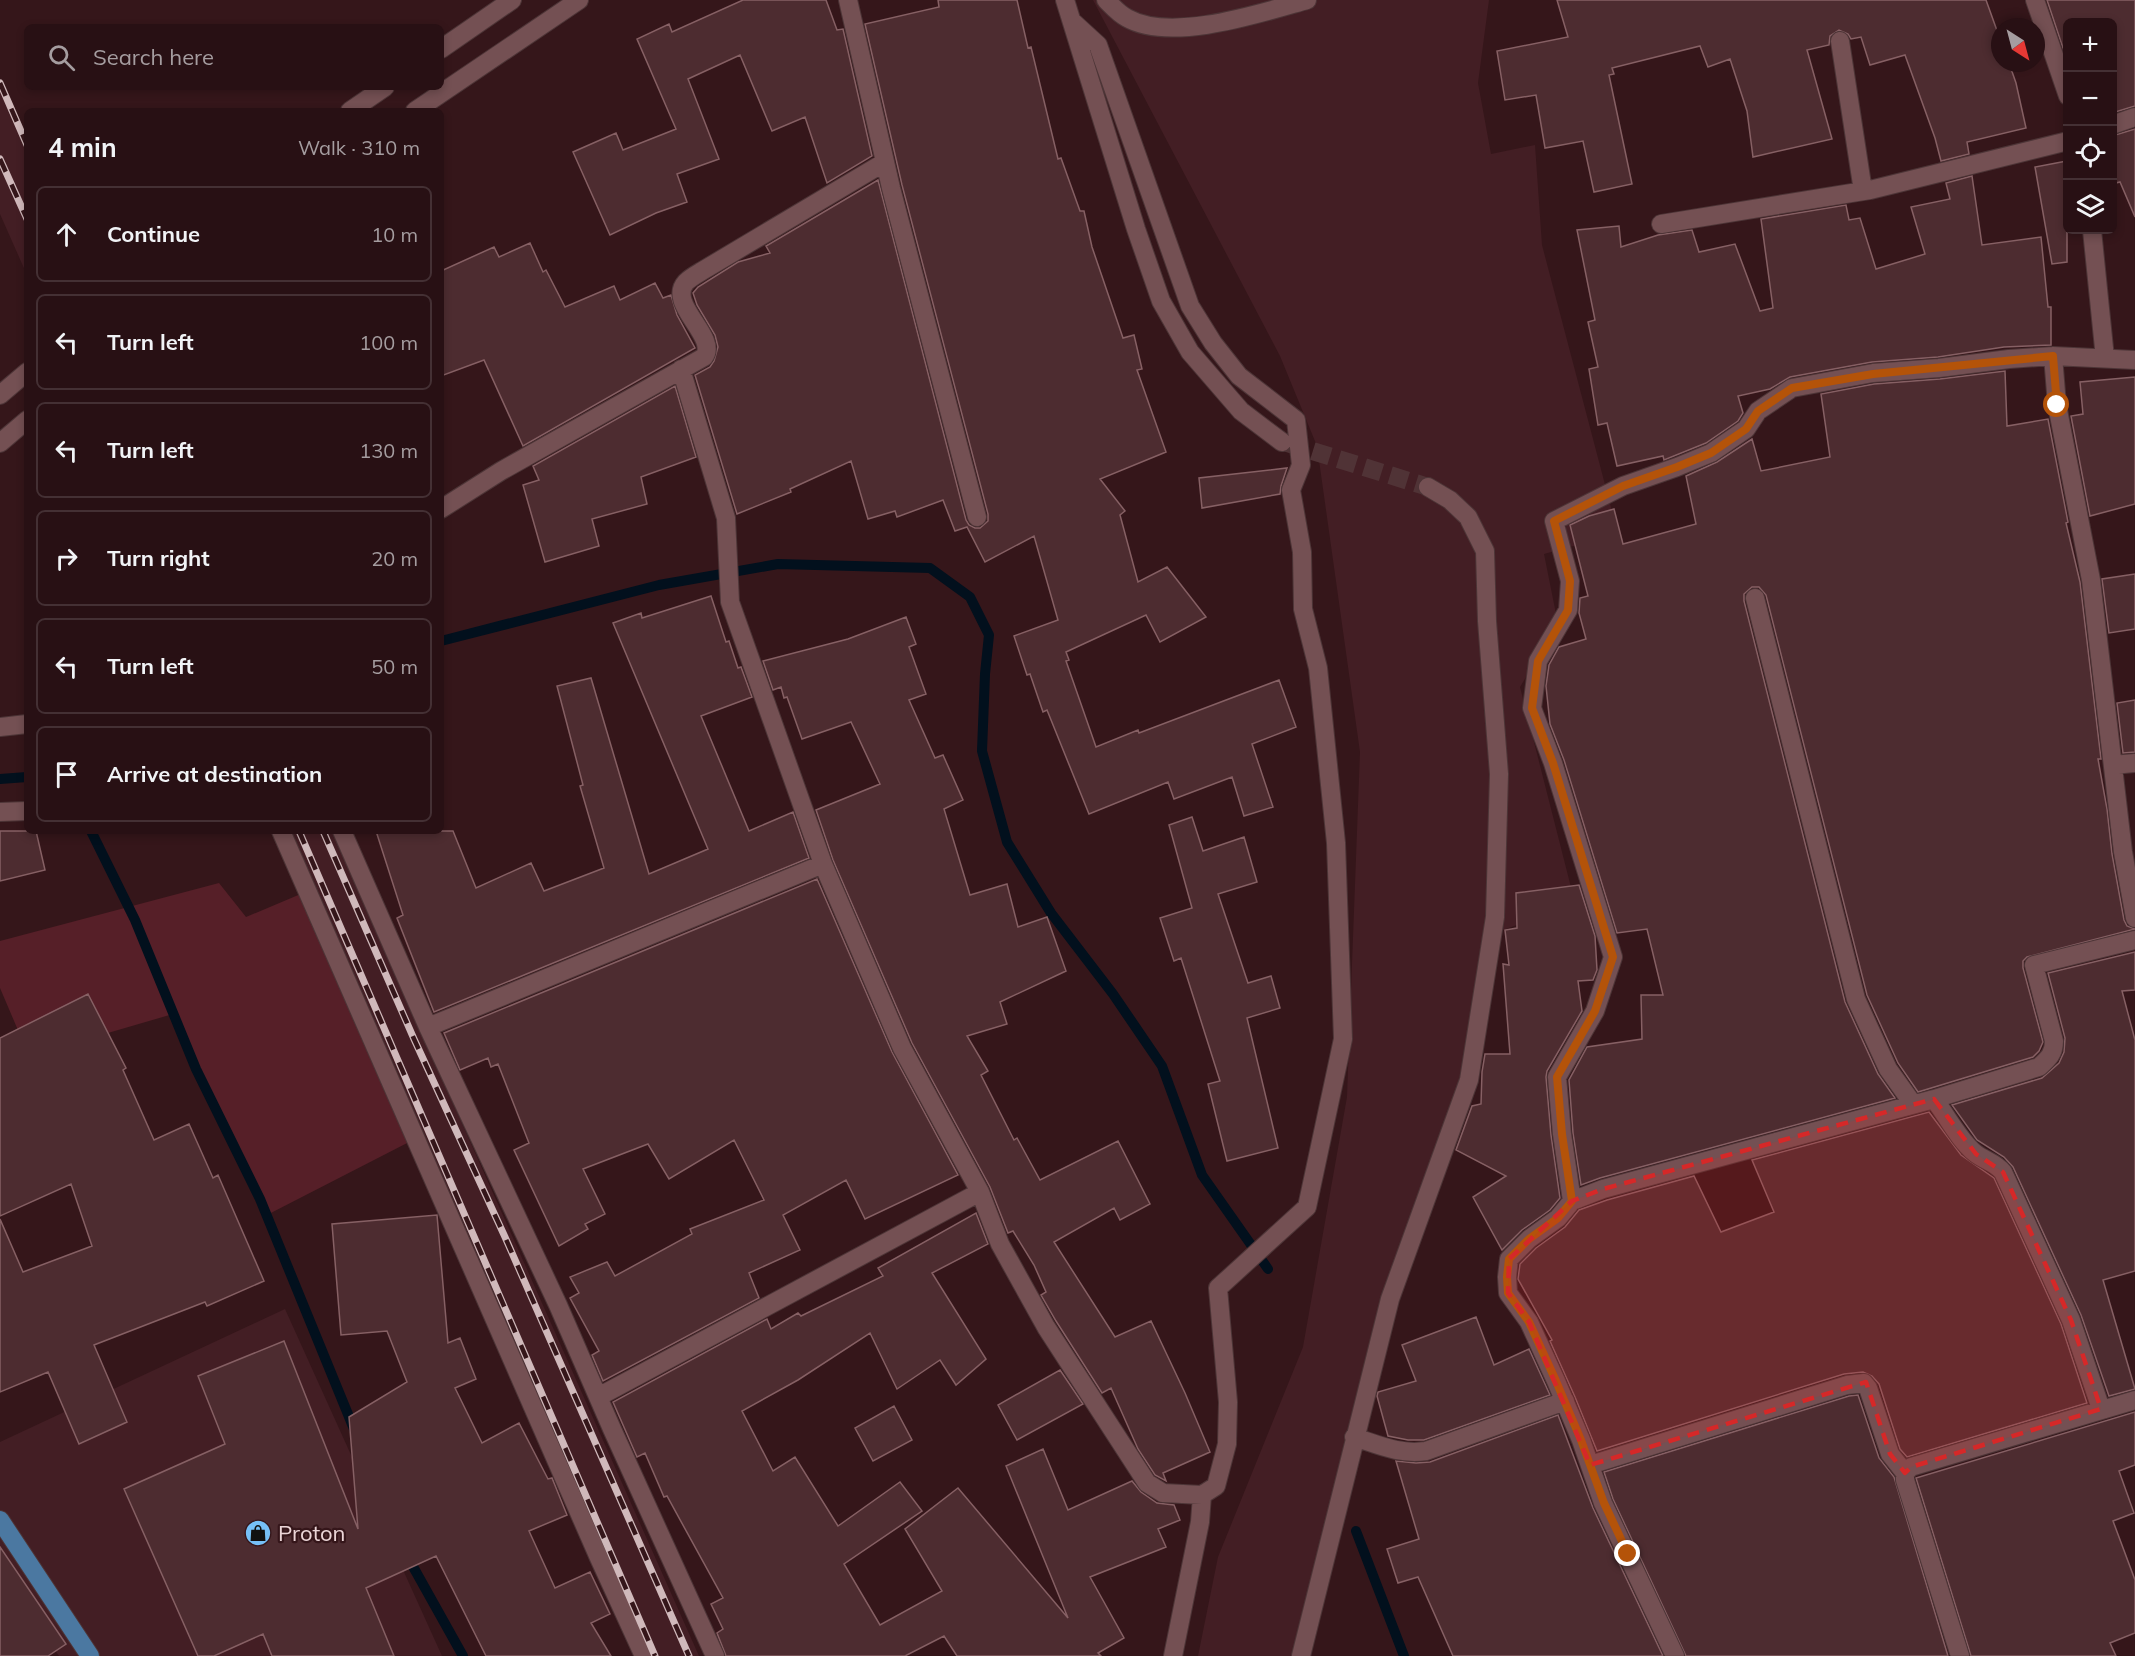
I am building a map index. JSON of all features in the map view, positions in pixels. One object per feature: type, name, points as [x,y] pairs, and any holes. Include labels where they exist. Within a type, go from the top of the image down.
[{"type":"main road","points":[[0,1520],[90,1656]]},
{"type":"street","points":[[444,47],[512,0]]},
{"type":"street","points":[[419,108],[579,0]]},
{"type":"street","points":[[848,0],[885,162],[977,517]]},
{"type":"street","points":[[1065,0],[1136,229],[1161,301],[1190,352],[1241,411],[1282,442]]},
{"type":"street","points":[[1106,0],[1127,18],[1157,28],[1200,26],[1307,0]]},
{"type":"street","points":[[2035,0],[2063,84]]},
{"type":"street","points":[[681,369],[726,518],[730,602],[823,864],[902,1048],[980,1192],[1000,1244],[1046,1327],[1147,1483],[1162,1492],[1202,1495],[1216,1486],[1227,1444],[1228,1402],[1218,1288],[1307,1207],[1343,1039],[1336,843],[1318,668],[1303,609],[1302,552],[1291,490],[1301,465],[1296,420],[1239,376],[1213,343],[1190,306],[1098,45],[1074,23]]},
{"type":"street","points":[[1840,41],[1863,191]]},
{"type":"street","points":[[354,108],[381,90]]},
{"type":"street","points":[[2117,123],[2135,117]]},
{"type":"street","points":[[1661,224],[1863,191],[2063,142]]},
{"type":"street","points":[[444,507],[501,471],[704,357],[708,350],[707,346],[684,306],[682,289],[686,282],[885,162]]},
{"type":"street","points":[[2092,234],[2105,358]]},
{"type":"street","points":[[2053,356],[2057,405],[2091,580],[2122,852],[2135,918]]},
{"type":"street","points":[[1572,1201],[1562,1134],[1557,1077],[1595,1011],[1613,957],[1553,763],[1532,708],[1538,661],[1568,610],[1570,581],[1554,521],[1623,486],[1711,453],[1746,429],[1758,411],[1792,388],[1873,374],[2053,356],[2135,360]]},
{"type":"street","points":[[0,396],[24,375]]},
{"type":"street","points":[[0,443],[24,423]]},
{"type":"street","points":[[1301,1656],[1390,1299],[1469,1080],[1495,917],[1499,774],[1487,621],[1485,551],[1468,517],[1450,500],[1428,488]]},
{"type":"street","points":[[1755,598],[1856,999],[1888,1069],[1913,1104]]},
{"type":"street","points":[[0,727],[24,724]]},
{"type":"street","points":[[2113,765],[2135,763]]},
{"type":"street","points":[[0,812],[24,811]]},
{"type":"street","points":[[282,834],[594,1547],[644,1656]]},
{"type":"street","points":[[343,834],[428,1027],[558,1305],[715,1656]]},
{"type":"street","points":[[428,1027],[823,864]]},
{"type":"street","points":[[1675,1656],[1604,1503],[1565,1401],[1529,1322],[1508,1293],[1509,1259],[1529,1239],[1558,1218],[1572,1201],[1603,1189],[1935,1099],[2039,1067],[2048,1060],[2054,1050],[2054,1041],[2034,965],[2135,940]]},
{"type":"street","points":[[1935,1099],[1976,1154],[1996,1163],[2003,1172],[2071,1320],[2101,1409]]},
{"type":"street","points":[[598,1397],[980,1192]]},
{"type":"street","points":[[1590,1465],[1847,1385],[1864,1383],[1868,1388],[1890,1454],[1905,1473],[1905,1480],[1960,1656]]},
{"type":"street","points":[[1905,1473],[1911,1467],[2135,1400]]},
{"type":"street","points":[[1354,1437],[1398,1452],[1419,1452],[1565,1401]]},
{"type":"street","points":[[1173,1656],[1200,1522],[1202,1495]]},
{"type":"highlighted area","points":[[1934,1099],[1976,1154],[2003,1172],[2071,1320],[2101,1409],[1911,1467],[1905,1473],[1890,1454],[1866,1382],[1590,1465],[1529,1322],[1508,1293],[1509,1259],[1572,1201],[1603,1189]]},
{"type":"shaded area","points":[[1093,0],[1489,0],[1478,83],[1491,154],[1535,145],[1542,245],[1618,534],[1544,554],[1558,624],[1520,687],[1575,903],[1485,937],[1471,1091],[1365,1379],[1302,1656],[1198,1656],[1218,1557],[1303,1347],[1347,1097],[1360,752],[1317,446],[1280,356]]},
{"type":"shaded area","points":[[0,84],[24,137],[24,268],[0,214]]},
{"type":"shaded area","points":[[276,834],[333,834],[699,1656],[642,1656]]},
{"type":"shaded area","points":[[219,883],[246,917],[303,893],[413,1140],[263,1217],[173,1014],[29,1056],[0,988],[0,941]]},
{"type":"shaded area","points":[[285,1309],[442,1656],[59,1656],[0,1566],[0,1442]]},
{"type":"building","points":[[743,0],[826,0],[837,30],[843,29],[872,156],[827,183],[805,117],[772,131],[740,55],[688,79],[719,159],[677,174],[687,202],[656,213],[610,235],[573,152],[616,133],[623,150],[676,129],[637,39],[669,24],[672,32]]},
{"type":"building","points":[[938,0],[1017,0],[1028,48],[1031,47],[1058,159],[1061,158],[1080,211],[1084,211],[1092,247],[1123,338],[1134,335],[1142,369],[1137,370],[1166,452],[1100,479],[1125,511],[1120,515],[1138,582],[1167,567],[1206,617],[1160,642],[1146,615],[1066,652],[1069,660],[1066,661],[1096,747],[1279,680],[1296,727],[1252,744],[1273,807],[1244,816],[1232,777],[1174,799],[1168,782],[1089,814],[1047,710],[1043,712],[1030,674],[1027,675],[1014,636],[1058,620],[1034,536],[985,562],[967,527],[955,531],[943,500],[897,517],[895,511],[868,519],[851,461],[790,489],[791,492],[737,514],[695,375],[710,367],[718,347],[715,335],[697,305],[693,293],[698,287],[738,262],[770,253],[766,246],[878,180],[966,520],[975,528],[980,528],[988,521],[902,185],[865,24],[939,7]]},
{"type":"building","points":[[1557,0],[1986,0],[1992,18],[1991,72],[2012,72],[2026,128],[1967,142],[1969,154],[1941,161],[1905,55],[1870,65],[1861,37],[1851,39],[1848,34],[1839,30],[1830,36],[1829,45],[1807,50],[1832,139],[1753,157],[1747,111],[1730,59],[1708,67],[1700,46],[1612,68],[1614,74],[1609,75],[1632,184],[1594,192],[1583,141],[1545,148],[1536,95],[1505,100],[1497,51],[1568,37]]},
{"type":"building","points":[[2047,0],[2135,0],[2135,106],[2117,111],[2117,18],[2063,18],[2063,48]]},
{"type":"building","points":[[2135,129],[2135,217],[2120,182],[2117,183],[2117,134]]},
{"type":"building","points":[[2063,162],[2063,234],[2067,234],[2067,262],[2052,264],[2035,167]]},
{"type":"building","points":[[1972,176],[1982,245],[2041,237],[2048,307],[2051,307],[2051,345],[2004,347],[1938,357],[1872,362],[1790,377],[1770,389],[1738,396],[1743,413],[1738,421],[1706,443],[1664,460],[1663,456],[1617,466],[1607,423],[1598,425],[1589,369],[1598,367],[1588,322],[1595,320],[1577,230],[1619,226],[1621,247],[1658,235],[1692,230],[1699,252],[1735,244],[1760,311],[1773,308],[1761,219],[1846,205],[1849,220],[1860,218],[1876,269],[1925,254],[1911,207],[1950,199],[1946,183]]},
{"type":"building","points":[[530,243],[543,272],[546,270],[565,307],[614,286],[620,300],[655,283],[663,298],[671,295],[677,315],[695,348],[523,446],[484,360],[444,375],[444,270],[494,247],[499,257]]},
{"type":"building","points":[[2005,371],[2007,426],[2048,419],[2068,522],[2066,523],[2080,582],[2101,759],[2098,759],[2112,854],[2124,920],[2127,926],[2135,929],[2027,957],[2023,961],[2023,968],[2043,1042],[2039,1051],[2033,1057],[1918,1092],[1898,1063],[1867,995],[1766,595],[1759,587],[1752,587],[1744,594],[1744,601],[1845,1002],[1878,1074],[1895,1098],[1581,1185],[1573,1133],[1569,1080],[1587,1047],[1642,1039],[1641,995],[1663,995],[1647,929],[1617,933],[1564,760],[1550,724],[1546,686],[1549,665],[1559,647],[1586,639],[1579,613],[1580,598],[1588,596],[1570,525],[1589,516],[1614,509],[1623,544],[1696,524],[1686,476],[1717,462],[1752,439],[1761,471],[1830,457],[1821,394],[1874,384]]},
{"type":"building","points":[[2135,377],[2135,504],[2090,516],[2071,416],[2083,414],[2080,382]]},
{"type":"building","points":[[675,386],[696,457],[641,477],[647,504],[592,519],[599,546],[545,562],[523,485],[539,480],[533,466]]},
{"type":"building","points":[[1287,468],[1280,494],[1202,508],[1199,478]]},
{"type":"building","points":[[2135,574],[2135,629],[2109,633],[2102,579]]},
{"type":"building","points":[[711,596],[726,642],[729,641],[738,668],[741,667],[752,697],[701,716],[749,831],[793,812],[809,858],[434,1012],[397,918],[403,915],[377,834],[444,834],[444,831],[453,831],[476,888],[531,863],[544,891],[604,868],[580,786],[583,785],[557,686],[591,678],[649,874],[708,849],[613,623],[641,613],[642,618]]},
{"type":"building","points":[[906,617],[916,644],[909,647],[926,694],[909,700],[935,758],[943,755],[963,800],[944,809],[970,895],[1007,884],[1018,927],[1047,917],[1066,971],[1000,1002],[1007,1024],[967,1036],[988,1071],[981,1075],[1014,1140],[1017,1138],[1040,1180],[1118,1141],[1150,1204],[1120,1220],[1114,1208],[1054,1242],[1115,1337],[1151,1321],[1185,1393],[1210,1452],[1163,1473],[1166,1481],[1155,1475],[1138,1449],[1111,1388],[1102,1393],[1041,1295],[1046,1292],[1034,1265],[1013,1231],[1008,1233],[990,1187],[912,1043],[833,860],[816,810],[880,784],[851,722],[802,739],[787,697],[784,698],[781,687],[773,690],[763,661],[848,639]]},
{"type":"building","points":[[2135,700],[2135,752],[2123,753],[2117,703]]},
{"type":"building","points":[[1192,817],[1203,851],[1244,837],[1257,882],[1218,894],[1248,983],[1271,976],[1280,1008],[1247,1018],[1278,1148],[1227,1161],[1208,1084],[1220,1081],[1181,958],[1174,961],[1160,918],[1192,908],[1169,825]]},
{"type":"building","points":[[0,831],[24,831],[24,834],[37,834],[45,870],[0,881]]},
{"type":"building","points":[[817,879],[892,1052],[958,1175],[865,1219],[846,1180],[783,1215],[800,1250],[749,1273],[759,1298],[603,1381],[592,1355],[599,1351],[570,1298],[579,1293],[570,1277],[607,1262],[615,1276],[692,1234],[690,1229],[764,1200],[734,1140],[669,1179],[648,1144],[583,1169],[605,1214],[585,1224],[588,1229],[559,1246],[514,1150],[529,1143],[498,1064],[491,1067],[488,1058],[460,1070],[444,1033]]},
{"type":"building","points":[[1579,885],[1595,936],[1597,970],[1593,980],[1578,981],[1582,1011],[1547,1071],[1546,1077],[1560,1198],[1550,1210],[1522,1230],[1502,1250],[1473,1197],[1506,1176],[1456,1150],[1472,1106],[1481,1104],[1485,1054],[1510,1054],[1503,964],[1509,965],[1505,930],[1517,928],[1516,893]]},
{"type":"building","points":[[2135,952],[2135,990],[2122,991],[2135,1040],[2135,1271],[2103,1280],[2135,1389],[2109,1396],[2081,1315],[2013,1167],[2004,1157],[1977,1140],[1952,1105],[2042,1078],[2059,1063],[2064,1052],[2065,1038],[2048,973]]},
{"type":"building","points":[[88,994],[126,1068],[123,1070],[154,1140],[189,1124],[213,1178],[218,1175],[264,1281],[207,1306],[205,1302],[94,1345],[127,1422],[79,1444],[48,1372],[0,1392],[0,1219],[23,1272],[92,1246],[71,1184],[0,1216],[0,1038]]},
{"type":"building","points":[[1929,1112],[1961,1155],[1994,1178],[2061,1324],[2087,1403],[1907,1457],[1900,1449],[1879,1384],[1872,1376],[1863,1372],[1844,1374],[1597,1451],[1550,1341],[1552,1340],[1518,1279],[1520,1264],[1536,1248],[1565,1227],[1579,1210],[1694,1176],[1721,1232],[1774,1212],[1752,1160]]},
{"type":"building","points":[[976,1213],[988,1244],[932,1273],[986,1359],[956,1385],[940,1360],[897,1389],[870,1333],[798,1380],[742,1411],[773,1471],[795,1457],[838,1526],[900,1482],[922,1511],[844,1564],[880,1625],[942,1591],[905,1529],[958,1488],[1068,1618],[1006,1466],[1043,1449],[1068,1510],[1132,1481],[1141,1492],[1157,1503],[1174,1505],[1180,1520],[1158,1529],[1166,1547],[1090,1577],[1124,1638],[1098,1653],[1101,1656],[957,1656],[944,1636],[905,1656],[726,1656],[717,1633],[723,1629],[711,1604],[723,1598],[667,1496],[664,1497],[645,1453],[637,1457],[613,1402],[767,1319],[771,1329],[798,1313],[801,1316],[883,1276],[878,1268]]},
{"type":"building","points":[[437,1215],[448,1343],[460,1338],[476,1379],[455,1388],[482,1443],[519,1423],[548,1479],[552,1478],[567,1515],[529,1531],[555,1588],[590,1572],[610,1614],[591,1623],[611,1656],[486,1656],[436,1556],[366,1588],[394,1656],[272,1656],[263,1634],[214,1656],[198,1656],[124,1489],[225,1444],[198,1376],[284,1341],[358,1529],[349,1417],[407,1382],[387,1331],[341,1335],[332,1224]]},
{"type":"building","points":[[1476,1317],[1494,1365],[1529,1349],[1550,1395],[1424,1440],[1388,1436],[1377,1396],[1378,1392],[1416,1381],[1402,1345]]},
{"type":"building","points":[[1060,1370],[1083,1404],[1017,1440],[998,1405]]},
{"type":"building","points":[[1858,1395],[1879,1458],[1894,1477],[1948,1656],[1686,1656],[1613,1499],[1604,1472]]},
{"type":"building","points":[[894,1406],[912,1440],[873,1461],[855,1428]]},
{"type":"building","points":[[2135,1412],[2135,1465],[2119,1471],[2134,1513],[2113,1521],[2135,1580],[2135,1633],[2110,1643],[2116,1656],[1971,1656],[1916,1478]]},
{"type":"building","points":[[1558,1415],[1593,1508],[1663,1656],[1453,1656],[1418,1577],[1398,1583],[1387,1549],[1419,1539],[1396,1461],[1430,1462]]},
{"type":"building","points":[[0,1547],[66,1644],[48,1656],[0,1656]]},
{"type":"waterway","points":[[444,640],[659,585],[778,564],[930,568],[970,597],[989,635],[982,751],[1007,842],[1051,913],[1113,994],[1162,1066],[1202,1175],[1268,1269]]},
{"type":"waterway","points":[[0,779],[24,777]]},
{"type":"waterway","points":[[92,834],[135,920],[196,1069],[260,1199],[354,1429]]},
{"type":"waterway","points":[[1356,1531],[1404,1656]]},
{"type":"waterway","points":[[406,1554],[463,1656]]},
{"type":"tunnel","points":[[1287,443],[1428,487]]},
{"type":"railway","points":[[0,83],[24,138]]},
{"type":"railway","points":[[0,159],[24,212]]},
{"type":"railway","points":[[300,834],[655,1656]]},
{"type":"railway","points":[[324,834],[689,1656]]},
{"type":"place","name":"Proton","points":[[258,1533]]},
{"type":"route","points":[[1628,1554],[1604,1503],[1581,1440],[1529,1322],[1508,1293],[1509,1259],[1529,1239],[1558,1218],[1572,1201],[1562,1134],[1557,1077],[1595,1011],[1613,957],[1553,763],[1532,708],[1538,661],[1568,610],[1570,581],[1554,521],[1623,486],[1711,453],[1746,429],[1758,411],[1792,388],[1873,374],[2053,356],[2057,405]]}]
